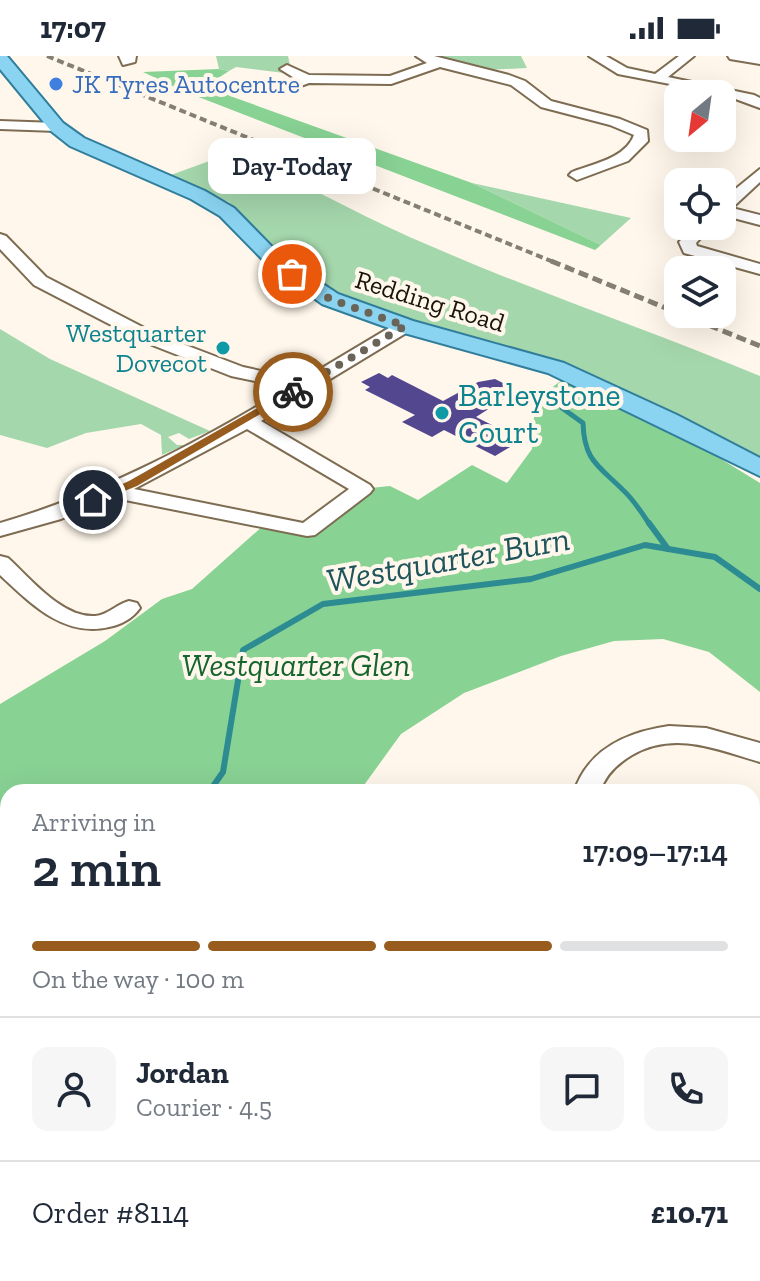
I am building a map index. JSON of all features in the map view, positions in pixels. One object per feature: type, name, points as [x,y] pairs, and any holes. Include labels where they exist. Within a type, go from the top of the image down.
[{"type":"main road","name":"Redding Road","points":[[0,58],[57,127],[77,142],[198,195],[227,212],[275,261],[330,299],[405,326],[556,368],[668,420],[760,468]]},
{"type":"street","points":[[423,56],[439,63],[504,78],[528,88],[546,104],[615,122],[642,133],[641,141],[623,158],[577,175]]},
{"type":"street","points":[[596,56],[623,71],[756,99]]},
{"type":"street","points":[[658,78],[687,56]]},
{"type":"street","points":[[735,56],[760,60]]},
{"type":"street","points":[[284,88],[307,79],[391,80],[439,63]]},
{"type":"street","points":[[287,69],[307,79]]},
{"type":"street","points":[[0,125],[57,127]]},
{"type":"street","points":[[736,196],[760,174]]},
{"type":"street","points":[[736,213],[760,220]]},
{"type":"street","points":[[0,239],[40,281],[148,337],[238,372],[303,386]]},
{"type":"street","points":[[689,240],[690,249],[760,269]]},
{"type":"street","points":[[0,530],[50,518],[114,491],[245,420],[405,326]]},
{"type":"street","points":[[114,491],[307,530],[363,489],[245,420]]},
{"type":"street","points":[[0,563],[59,615],[91,623],[116,620],[129,608]]},
{"type":"street","points":[[590,784],[595,772],[624,748],[645,739],[671,734],[699,734],[733,742],[760,753]]},
{"type":"green space","points":[[216,56],[288,56],[292,74],[236,67],[229,71],[219,69]]},
{"type":"green space","points":[[432,56],[521,56],[527,68],[484,70]]},
{"type":"green space","points":[[229,71],[209,84],[230,96],[472,183],[601,245],[595,250],[183,91],[143,72]]},
{"type":"green space","points":[[237,151],[433,247],[760,376],[760,459],[585,372],[544,356],[430,326],[366,305],[317,282],[278,250],[229,202],[168,176]]},
{"type":"green space","points":[[472,183],[631,218],[601,245]]},
{"type":"green space","points":[[0,329],[50,359],[210,431],[189,439],[179,433],[168,437],[177,445],[185,445],[162,455],[161,435],[141,424],[86,433],[47,448],[0,435]]},
{"type":"green space","name":"Westquarter Glen","points":[[563,379],[716,456],[760,483],[760,692],[709,652],[663,639],[614,641],[561,656],[464,693],[401,734],[365,784],[0,784],[0,704],[105,641],[162,599],[192,589],[264,525],[307,533],[370,488],[390,486],[418,500],[472,465],[507,483],[532,449],[535,401]]},
{"type":"building","name":"Barleystone Court","points":[[379,373],[388,378],[392,375],[443,401],[478,382],[495,379],[515,389],[512,391],[515,392],[476,417],[522,440],[495,456],[444,430],[432,437],[402,422],[415,415],[365,390],[370,387],[361,382]]},
{"type":"waterway","points":[[562,408],[583,423],[586,446],[594,462],[631,498],[650,525]]},
{"type":"waterway","points":[[649,523],[668,549]]},
{"type":"waterway","name":"Westquarter Burn","points":[[215,784],[223,772],[243,650],[323,604],[531,579],[645,545],[668,549]]},
{"type":"waterway","name":"Westquarter Burn","points":[[668,549],[715,557],[760,589]]},
{"type":"railway","points":[[47,56],[556,263]]},
{"type":"railway","points":[[551,261],[664,307]]},
{"type":"railway","points":[[716,328],[760,346]]},
{"type":"way so far","points":[[292,274],[330,299],[356,311],[405,326],[293,392]]},
{"type":"place","name":"JK Tyres Autocentre","points":[[56,84]]},
{"type":"place","name":"Day-Today","points":[[292,274]]},
{"type":"place","name":"Westquarter Dovecot","points":[[223,348]]},
{"type":"place","name":"Barleystone Court","points":[[442,413]]},
{"type":"route","points":[[93,500],[133,483],[293,392]]}]
